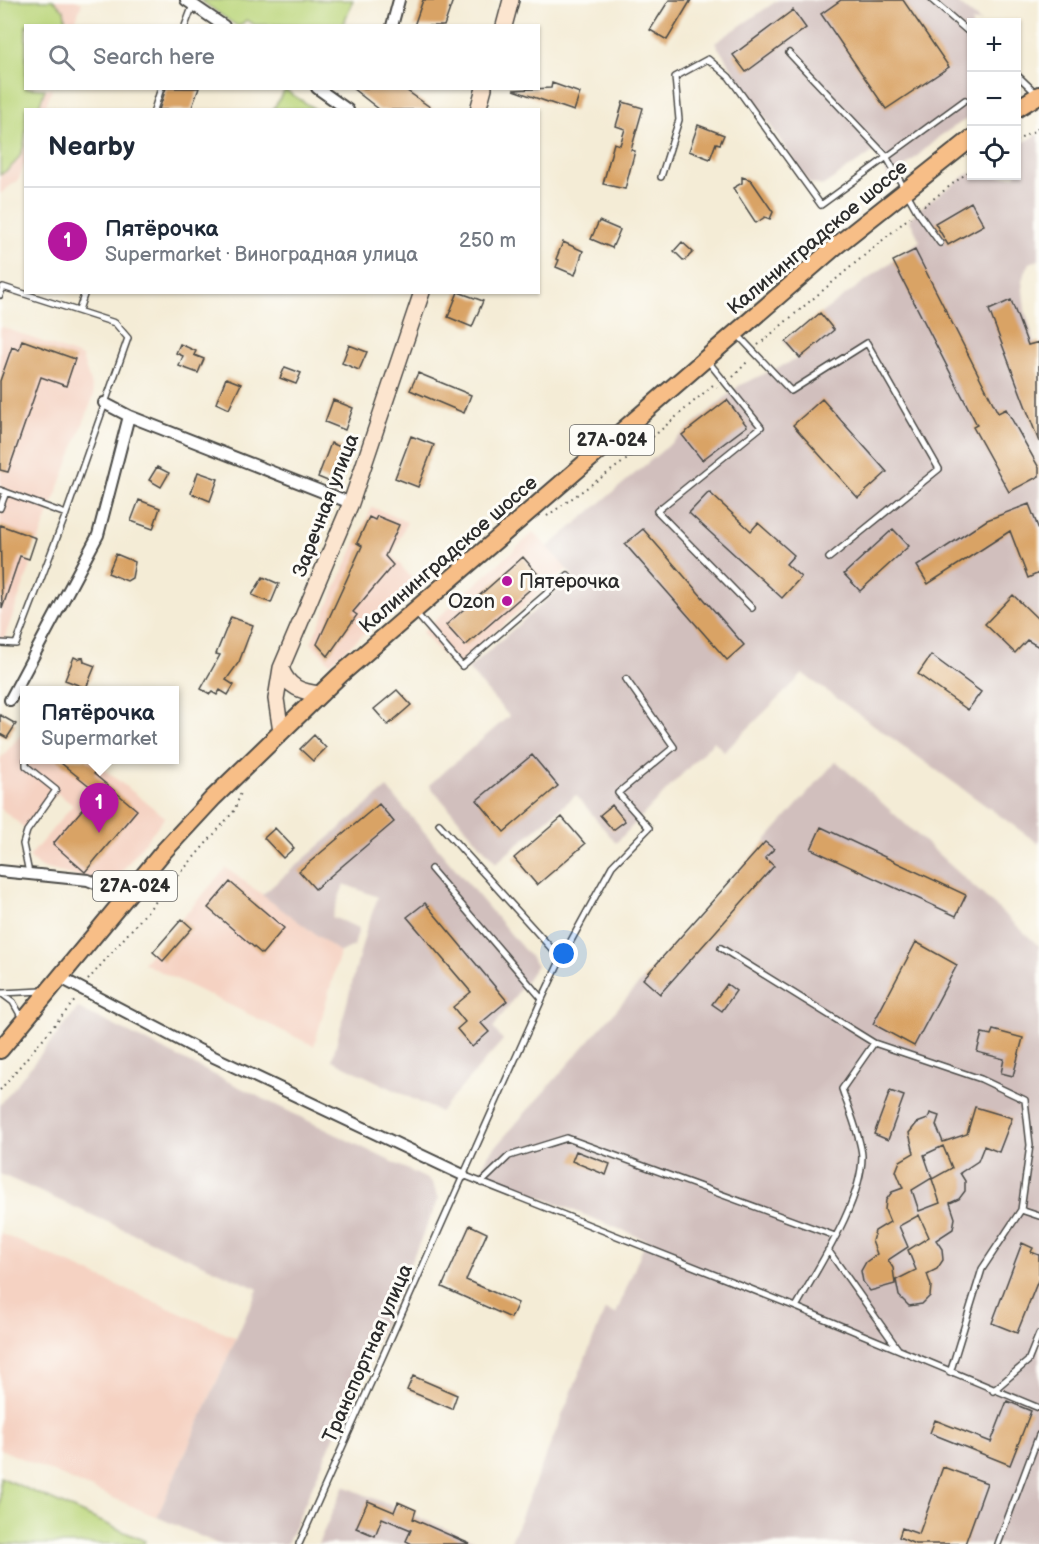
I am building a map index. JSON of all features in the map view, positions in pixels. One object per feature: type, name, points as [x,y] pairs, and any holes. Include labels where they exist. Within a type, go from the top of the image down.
[{"type":"main road","points":[[505,24],[511,0]]},
{"type":"main road","points":[[479,108],[483,90]]},
{"type":"main road","points":[[1021,106],[1039,95]]},
{"type":"main road","name":"Калининградское шоссе","points":[[0,1050],[127,896],[206,806],[321,694],[735,333],[907,189],[967,142]]},
{"type":"main road","name":"Заречная улица","points":[[281,732],[276,699],[281,668],[351,503],[421,294]]},
{"type":"main road","points":[[281,668],[284,678],[298,690],[321,694]]},
{"type":"street","points":[[393,24],[399,0]]},
{"type":"street","points":[[189,2],[221,24]]},
{"type":"street","points":[[320,90],[345,108]]},
{"type":"street","points":[[104,403],[129,416],[351,503]]},
{"type":"street","points":[[9,700],[98,535],[129,416]]},
{"type":"street","points":[[0,871],[88,880],[127,896]]},
{"type":"street","points":[[61,978],[197,1049],[463,1174]]},
{"type":"lane","points":[[932,0],[967,31]]},
{"type":"lane","points":[[185,24],[189,2]]},
{"type":"lane","points":[[789,53],[886,156],[907,189],[917,211],[940,243]]},
{"type":"lane","points":[[661,177],[679,120],[675,77],[708,59],[729,77],[821,205],[965,100]]},
{"type":"lane","points":[[1021,78],[1039,95]]},
{"type":"lane","points":[[155,108],[160,90]]},
{"type":"lane","points":[[0,295],[3,287],[24,293]]},
{"type":"lane","points":[[0,643],[16,644],[66,514],[128,338],[115,323],[26,294]]},
{"type":"lane","points":[[79,310],[84,294]]},
{"type":"lane","points":[[735,333],[791,391],[867,343],[939,469],[829,558]]},
{"type":"lane","points":[[706,359],[761,427],[657,511],[752,608]]},
{"type":"lane","points":[[0,508],[3,491],[66,514]]},
{"type":"lane","points":[[414,611],[462,666],[568,575]]},
{"type":"lane","name":"Транспортная улица","points":[[299,1544],[561,959],[612,866],[649,828],[618,793],[674,747],[626,679]]},
{"type":"lane","points":[[26,764],[56,790],[27,831],[23,844],[29,873]]},
{"type":"lane","points":[[439,824],[561,959]]},
{"type":"lane","points":[[431,870],[542,999]]},
{"type":"lane","points":[[721,948],[874,1043],[981,1079],[1025,1100],[1030,1145],[1021,1210],[982,1269],[950,1373]]},
{"type":"lane","points":[[1,992],[49,991]]},
{"type":"lane","points":[[1,992],[20,1012],[23,1022]]},
{"type":"lane","points":[[795,1307],[828,1250],[853,1199],[862,1155],[843,1089],[874,1043]]},
{"type":"lane","points":[[481,1183],[509,1156],[567,1138],[835,1236]]},
{"type":"lane","points":[[463,1174],[1039,1408]]},
{"type":"lane","points":[[1021,1210],[1039,1216]]},
{"type":"lane","points":[[828,1250],[898,1350]]},
{"type":"lane","points":[[993,1391],[1028,1361],[1039,1334]]},
{"type":"lane","points":[[998,1544],[1039,1435]]},
{"type":"path","points":[[1021,139],[1039,128]]},
{"type":"path","points":[[923,207],[967,173]]},
{"type":"path","points":[[754,351],[759,344],[915,213]]},
{"type":"path","points":[[543,518],[561,509],[626,460],[713,385],[719,389],[750,359]]},
{"type":"path","points":[[0,1090],[91,975],[234,811],[244,785]]},
{"type":"shaded area","points":[[0,0],[75,0],[82,3],[74,24],[24,24],[24,90],[52,90],[44,108],[24,108],[24,165],[19,179],[0,194]]},
{"type":"shaded area","points":[[778,0],[954,0],[976,18],[967,18],[967,119],[940,136],[889,181],[884,166],[873,152],[822,186],[809,183],[715,43]]},
{"type":"shaded area","points":[[1039,134],[1039,260],[1029,263],[1022,280],[1025,310],[1035,343],[1039,342],[1039,844],[803,674],[724,752],[714,741],[616,843],[576,795],[496,863],[429,785],[509,716],[468,669],[573,577],[548,547],[740,385],[797,359],[783,341],[920,241],[909,219],[925,204],[967,175],[967,180],[1021,180],[1021,144]]},
{"type":"shaded area","points":[[0,326],[82,357],[94,395],[38,542],[0,529]]},
{"type":"shaded area","points":[[372,507],[407,522],[392,555],[419,587],[330,663],[311,643]]},
{"type":"shaded area","points":[[534,532],[567,569],[462,661],[468,669],[458,672],[422,632]]},
{"type":"shaded area","points":[[0,551],[32,562],[4,639],[0,637]]},
{"type":"shaded area","points":[[20,736],[20,764],[97,764],[165,817],[111,885],[39,867],[29,857],[73,805],[57,793],[26,829],[0,808],[0,759]]},
{"type":"shaded area","points":[[836,761],[1039,946],[1039,1544],[510,1544],[605,1310],[616,1314],[646,1240],[481,1170],[489,1154]]},
{"type":"shaded area","points":[[387,788],[537,965],[493,1028],[503,1040],[440,1112],[332,1060],[366,930],[378,897],[344,884],[332,917],[359,928],[354,946],[340,952],[262,895]]},
{"type":"shaded area","points":[[226,868],[340,952],[314,1046],[143,963]]},
{"type":"shaded area","points":[[78,1008],[431,1181],[439,1198],[287,1544],[218,1544],[157,1517],[258,1289],[0,1174],[0,1105]]},
{"type":"shaded area","points":[[0,1233],[236,1338],[157,1517],[0,1449]]},
{"type":"shaded area","points":[[344,1486],[482,1544],[318,1544]]},
{"type":"green space","points":[[0,0],[53,0],[64,10],[66,24],[24,24],[24,90],[45,90],[38,108],[24,108],[24,147],[16,162],[0,175]]},
{"type":"green space","points":[[200,0],[353,0],[343,24],[253,24],[246,20],[242,24],[234,24]]},
{"type":"green space","points":[[285,90],[313,108],[274,108]]},
{"type":"green space","points":[[0,1477],[145,1541],[144,1544],[0,1544]]},
{"type":"building","points":[[423,0],[453,0],[445,24],[415,24]]},
{"type":"building","points":[[669,0],[691,0],[667,40],[650,30]]},
{"type":"building","points":[[841,0],[903,0],[949,67],[886,109],[821,14]]},
{"type":"building","points":[[793,10],[806,28],[746,72],[733,55]]},
{"type":"building","points":[[552,83],[580,93],[574,111],[513,90],[540,90],[551,88]]},
{"type":"building","points":[[165,90],[198,90],[192,108],[160,108]]},
{"type":"building","points":[[355,90],[406,90],[431,108],[377,108]]},
{"type":"building","points":[[623,102],[643,108],[631,150],[635,151],[625,189],[603,184],[614,143],[620,145],[625,129],[616,126]]},
{"type":"building","points":[[698,125],[724,135],[720,144],[716,143],[710,159],[689,151]]},
{"type":"building","points":[[742,177],[751,180],[773,212],[770,219],[765,217],[756,223],[733,188],[742,183]]},
{"type":"building","points":[[971,202],[984,225],[948,245],[935,223]]},
{"type":"building","points":[[599,221],[620,230],[612,248],[591,239]]},
{"type":"building","points":[[563,242],[583,251],[575,275],[556,267],[559,260],[556,259]]},
{"type":"building","points":[[682,242],[693,252],[684,261],[674,251]]},
{"type":"building","points":[[915,250],[998,413],[1006,409],[1039,468],[1039,476],[1009,492],[973,427],[977,425],[893,261]]},
{"type":"building","points":[[457,294],[483,301],[472,327],[448,317]]},
{"type":"building","points":[[1011,300],[1028,345],[1039,342],[1039,442],[989,310]]},
{"type":"building","points":[[820,313],[834,330],[800,358],[786,342]]},
{"type":"building","points":[[22,340],[75,359],[66,386],[41,377],[8,472],[0,470],[0,381],[12,347],[19,350]]},
{"type":"building","points":[[180,344],[196,351],[194,355],[204,359],[198,373],[179,366],[183,356],[176,353]]},
{"type":"building","points":[[349,345],[367,352],[359,370],[342,363]]},
{"type":"building","points":[[285,367],[301,373],[296,384],[280,378]]},
{"type":"building","points":[[418,373],[471,395],[464,413],[410,390]]},
{"type":"building","points":[[226,378],[241,384],[229,409],[216,403]]},
{"type":"building","points":[[822,399],[887,472],[858,498],[793,425]]},
{"type":"building","points":[[333,400],[353,408],[345,430],[325,422]]},
{"type":"building","points":[[727,400],[747,426],[702,460],[682,435]]},
{"type":"building","points":[[411,436],[434,445],[418,487],[395,478]]},
{"type":"building","points":[[331,443],[345,449],[330,482],[318,477]]},
{"type":"building","points":[[157,467],[169,473],[161,487],[149,480]]},
{"type":"building","points":[[198,472],[218,479],[210,501],[191,493]]},
{"type":"building","points":[[709,492],[751,531],[758,523],[794,555],[786,564],[801,577],[782,598],[689,513]]},
{"type":"building","points":[[139,500],[160,508],[153,529],[131,521]]},
{"type":"building","points":[[1029,504],[1039,530],[1039,573],[1028,578],[1010,531],[928,584],[917,566],[987,520]]},
{"type":"building","points":[[377,516],[399,525],[385,556],[393,565],[353,612],[357,615],[328,656],[317,644],[362,546],[357,543],[369,517],[375,520]]},
{"type":"building","points":[[0,525],[36,538],[29,559],[20,556],[2,609]]},
{"type":"building","points":[[643,529],[744,645],[727,660],[625,544]]},
{"type":"building","points":[[893,529],[909,546],[860,591],[844,574]]},
{"type":"building","points":[[116,554],[135,562],[132,578],[127,581],[108,573]]},
{"type":"building","points":[[523,557],[542,579],[465,646],[446,625]]},
{"type":"building","points":[[263,577],[279,584],[271,603],[252,595]]},
{"type":"building","points":[[1013,595],[1039,620],[1039,647],[1027,640],[1015,653],[985,624]]},
{"type":"building","points":[[231,617],[253,625],[239,662],[226,680],[234,685],[228,695],[220,690],[217,695],[212,692],[210,694],[201,689],[220,655],[216,654]]},
{"type":"building","points":[[931,655],[981,692],[968,710],[918,674]]},
{"type":"building","points":[[74,657],[78,659],[83,657],[84,662],[95,666],[87,686],[65,680]]},
{"type":"building","points":[[397,690],[411,705],[388,725],[374,709]]},
{"type":"building","points":[[0,715],[16,724],[7,738],[0,734]]},
{"type":"building","points":[[314,735],[326,748],[313,761],[300,749]]},
{"type":"building","points":[[532,755],[558,786],[504,832],[477,800]]},
{"type":"building","points":[[62,764],[92,764],[98,769],[94,774],[137,810],[85,872],[53,844],[97,792]]},
{"type":"building","points":[[379,804],[394,822],[315,889],[299,871]]},
{"type":"building","points":[[612,805],[625,821],[613,830],[600,815]]},
{"type":"building","points":[[562,817],[585,844],[537,885],[514,858]]},
{"type":"building","points":[[821,827],[966,895],[956,916],[811,849]]},
{"type":"building","points":[[275,828],[294,848],[283,858],[264,838]]},
{"type":"building","points":[[765,842],[774,849],[765,858],[774,866],[660,994],[643,979]]},
{"type":"building","points":[[230,882],[284,928],[262,954],[208,908]]},
{"type":"building","points":[[425,903],[507,1001],[481,1023],[489,1032],[472,1047],[457,1029],[465,1022],[453,1007],[471,992],[407,917]]},
{"type":"building","points":[[182,919],[192,928],[163,961],[153,952]]},
{"type":"building","points":[[916,942],[957,965],[914,1046],[873,1024]]},
{"type":"building","points":[[727,984],[736,991],[722,1011],[712,1004]]},
{"type":"building","points":[[993,1030],[1023,1038],[1013,1076],[1001,1073],[1004,1059],[977,1052],[982,1033],[991,1035]]},
{"type":"building","points":[[890,1091],[904,1096],[888,1140],[874,1134]]},
{"type":"building","points":[[975,1107],[1012,1118],[999,1152],[984,1146],[978,1161],[960,1173],[965,1181],[965,1191],[959,1199],[950,1203],[955,1218],[953,1229],[936,1240],[942,1249],[943,1260],[937,1269],[927,1274],[931,1286],[930,1296],[922,1304],[909,1306],[899,1296],[896,1280],[916,1270],[908,1250],[929,1237],[919,1215],[899,1226],[908,1247],[888,1260],[893,1268],[895,1284],[870,1291],[863,1282],[861,1271],[866,1262],[877,1254],[872,1241],[875,1231],[890,1222],[885,1210],[886,1200],[892,1192],[903,1188],[896,1171],[900,1161],[914,1153],[909,1133],[917,1123],[928,1119],[930,1113],[939,1116],[936,1125],[943,1142],[967,1134]],"holes":[[[943,1146],[952,1168],[932,1179],[940,1203],[919,1211],[912,1190],[932,1178],[924,1155]]]},
{"type":"building","points":[[576,1151],[610,1164],[606,1175],[572,1161]]},
{"type":"building","points":[[470,1225],[487,1233],[466,1280],[518,1303],[511,1318],[442,1287]]},
{"type":"building","points":[[1022,1243],[1033,1248],[1031,1252],[1039,1255],[1039,1278],[1017,1333],[992,1323]]},
{"type":"building","points":[[413,1376],[457,1395],[452,1409],[407,1390]]},
{"type":"building","points":[[1007,1401],[1031,1411],[1010,1465],[930,1433],[935,1420],[991,1442]]},
{"type":"building","points":[[943,1467],[987,1483],[965,1544],[915,1544],[899,1537],[902,1528],[919,1534]]},
{"type":"building","points":[[368,1501],[394,1512],[398,1502],[416,1510],[413,1519],[470,1544],[412,1544],[406,1541],[411,1530],[382,1518],[375,1536],[356,1528]]},
{"type":"place","name":"Пятерочка","points":[[507,581]]},
{"type":"place","name":"Ozon","points":[[507,601]]},
{"type":"place","name":"Пятёрочка","points":[[99,833]]}]
